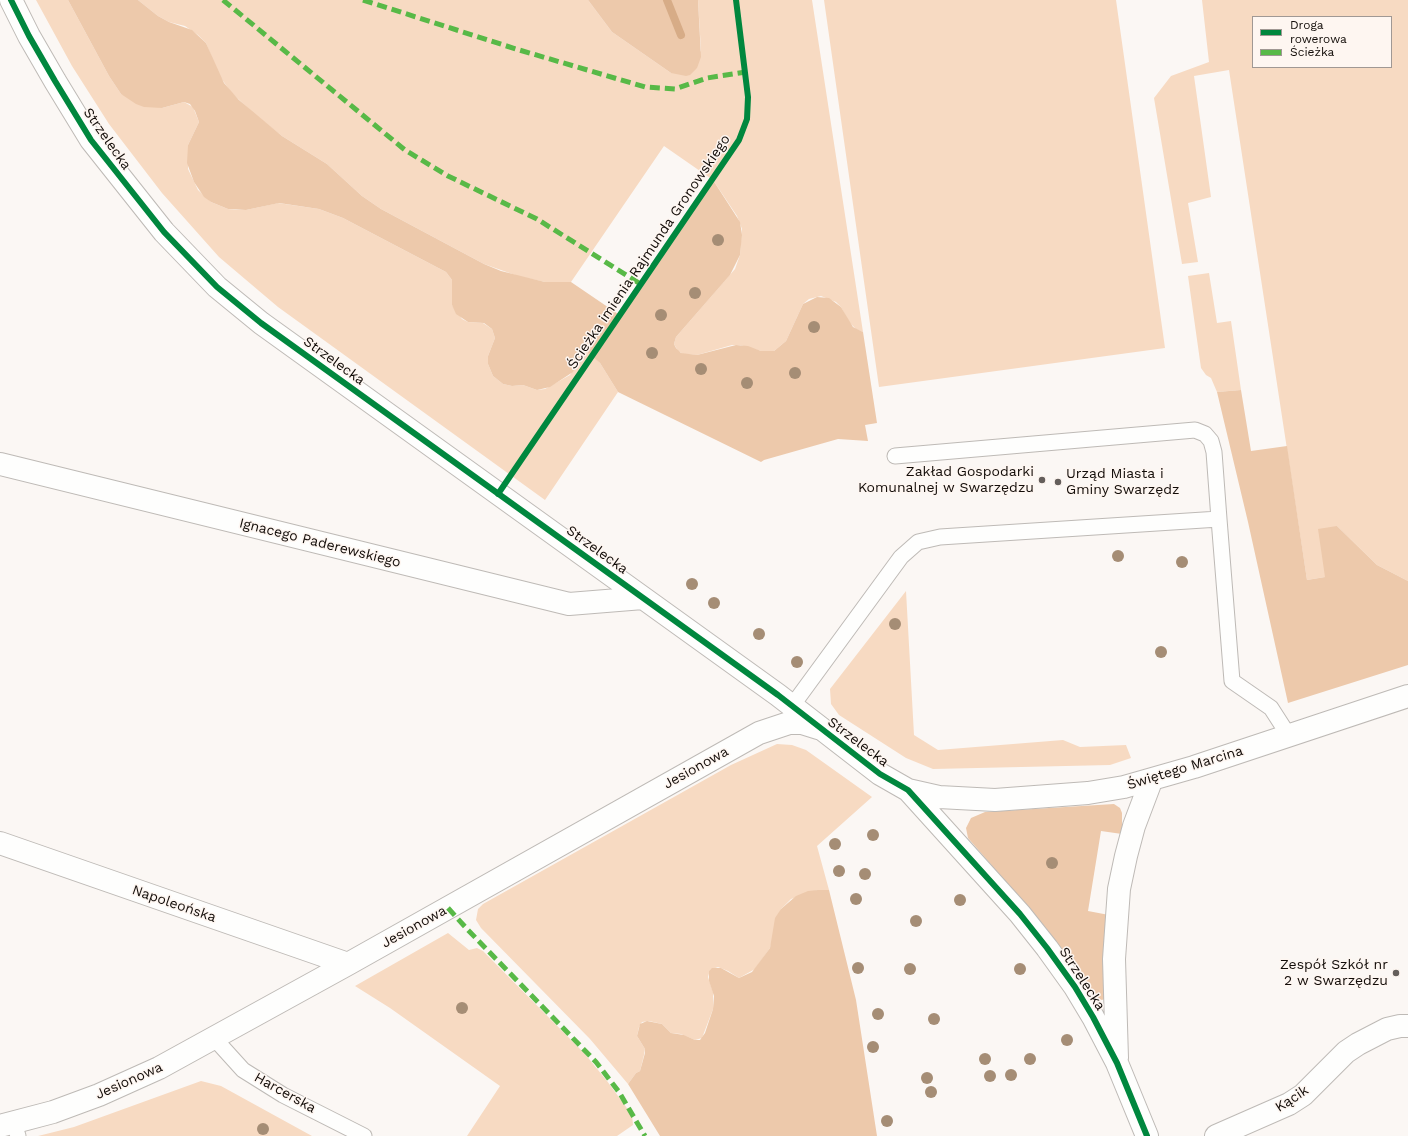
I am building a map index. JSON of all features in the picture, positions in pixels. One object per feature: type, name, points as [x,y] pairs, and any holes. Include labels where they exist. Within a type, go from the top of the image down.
[{"type":"street","name":"Strzelecka","points":[[11,0],[54,81],[92,140],[164,232],[217,287],[260,323],[792,706],[821,730],[880,774],[908,790],[984,874],[1047,948],[1093,1017],[1117,1063],[1147,1136]]},
{"type":"street","name":"Ignacego Paderewskiego","points":[[0,464],[569,604],[642,598]]},
{"type":"street","name":"Świętego Marcina","points":[[908,790],[939,797],[994,800],[1088,793],[1151,781],[1408,696]]},
{"type":"street","name":"Jesionowa","points":[[11,1129],[99,1095],[159,1068],[348,964],[759,733],[789,723],[810,725],[821,730]]},
{"type":"street","name":"Strzelecka","points":[[1117,1063],[1114,959],[1119,889],[1132,834],[1151,781]]},
{"type":"street","name":"Napoleońska","points":[[0,843],[348,964]]},
{"type":"street","name":"Kącik","points":[[1216,1136],[1289,1104],[1303,1096],[1346,1052],[1358,1044],[1387,1029],[1408,1026]]},
{"type":"lane","points":[[895,456],[1196,430],[1205,434],[1211,441],[1214,452],[1232,681],[1271,708],[1289,736]]},
{"type":"lane","points":[[792,706],[901,557],[918,542],[940,537],[1219,519]]},
{"type":"lane","name":"Harcerska","points":[[214,1038],[243,1070],[283,1095],[364,1136]]},
{"type":"shaded area","points":[[36,0],[68,0],[109,76],[121,94],[162,108],[184,102],[193,107],[199,122],[188,145],[188,169],[198,190],[211,202],[228,209],[237,210],[246,210],[278,203],[319,209],[343,218],[446,272],[452,280],[452,305],[462,319],[468,322],[483,323],[492,329],[495,338],[488,356],[488,364],[493,376],[503,384],[512,386],[523,385],[537,390],[545,389],[570,375],[576,364],[577,354],[584,351],[591,354],[600,363],[618,392],[545,500],[278,307],[219,257],[162,193],[109,124],[72,66]]},
{"type":"shaded area","points":[[68,0],[138,0],[158,16],[169,22],[192,30],[206,43],[224,83],[239,100],[282,136],[327,164],[362,196],[381,209],[484,264],[501,271],[545,282],[571,282],[621,316],[713,180],[740,222],[742,235],[740,255],[730,275],[676,337],[674,344],[676,348],[681,353],[697,355],[736,345],[748,346],[761,351],[774,351],[786,341],[803,304],[817,297],[829,298],[841,307],[853,327],[863,332],[877,423],[865,425],[868,441],[838,439],[761,462],[618,392],[600,363],[586,351],[576,355],[576,365],[573,372],[550,387],[537,390],[523,385],[512,386],[503,384],[493,376],[488,364],[488,356],[495,338],[492,329],[484,323],[468,322],[456,314],[452,305],[452,280],[446,272],[343,218],[319,209],[279,203],[246,210],[228,209],[211,202],[204,197],[194,182],[187,163],[188,145],[199,122],[195,111],[190,104],[184,102],[162,108],[144,107],[136,104],[121,94],[109,76]]},
{"type":"shaded area","points":[[138,0],[588,0],[612,32],[671,73],[701,51],[698,0],[812,0],[863,332],[856,329],[849,322],[841,307],[836,302],[821,296],[809,299],[803,304],[786,341],[774,351],[761,351],[740,345],[732,345],[697,355],[683,354],[678,351],[674,344],[676,337],[735,269],[740,255],[742,229],[737,216],[713,180],[664,146],[571,282],[545,282],[518,276],[484,264],[381,209],[362,196],[327,164],[282,136],[253,113],[230,91],[219,75],[206,43],[198,35],[185,26],[169,22],[158,16]]},
{"type":"shaded area","points":[[588,0],[698,0],[701,57],[697,68],[690,75],[686,76],[671,73],[612,32]]},
{"type":"shaded area","points":[[824,0],[1116,0],[1165,348],[879,387]]},
{"type":"shaded area","points":[[1202,0],[1408,0],[1408,581],[1377,565],[1337,526],[1325,577],[1307,580],[1229,70],[1194,76],[1211,197],[1188,203],[1198,262],[1182,264],[1154,98],[1171,76],[1209,62]]},
{"type":"shaded area","points":[[1209,273],[1217,323],[1231,321],[1241,390],[1217,392],[1211,378],[1206,375],[1201,368],[1188,276]]},
{"type":"shaded area","points":[[1241,390],[1251,451],[1287,446],[1307,580],[1325,577],[1318,529],[1337,526],[1377,565],[1408,581],[1408,665],[1288,703],[1248,522],[1217,392]]},
{"type":"shaded area","points":[[906,591],[914,735],[938,750],[1063,740],[1080,747],[1126,745],[1131,758],[1110,765],[933,769],[906,758],[839,715],[831,704],[830,689]]},
{"type":"shaded area","points":[[777,744],[792,745],[806,750],[872,797],[817,846],[829,890],[818,890],[791,899],[781,909],[770,948],[755,969],[739,978],[718,967],[710,970],[708,977],[713,992],[713,1009],[702,1038],[695,1040],[681,1034],[671,1033],[662,1024],[649,1021],[642,1022],[637,1036],[645,1049],[644,1055],[640,1071],[636,1073],[628,1084],[590,1039],[481,928],[476,920],[478,909],[483,904],[731,765]]},
{"type":"shaded area","points":[[1114,804],[1120,808],[1122,813],[1122,834],[1101,831],[1088,911],[1109,915],[1105,994],[1104,999],[1102,1000],[1099,999],[1046,928],[968,838],[966,828],[971,818],[985,812]]},
{"type":"shaded area","points":[[829,890],[856,1000],[877,1136],[660,1136],[628,1084],[636,1073],[640,1071],[645,1053],[645,1049],[637,1036],[640,1024],[647,1021],[662,1024],[671,1033],[700,1040],[705,1033],[713,1009],[714,996],[709,981],[709,971],[712,968],[721,968],[739,978],[752,972],[770,948],[775,918],[781,909],[796,896],[808,891]]},
{"type":"shaded area","points":[[448,933],[469,950],[477,948],[483,951],[585,1054],[632,1115],[633,1125],[617,1136],[467,1136],[500,1086],[390,1008],[355,986]]},
{"type":"shaded area","points":[[201,1081],[221,1086],[312,1136],[38,1136],[74,1127]]},
{"type":"waterway","points":[[667,0],[681,35]]},
{"type":"marked path","points":[[223,0],[405,150],[448,176],[537,219],[642,285]]},
{"type":"marked path","points":[[363,0],[516,49],[645,87],[675,89],[707,78],[746,72]]},
{"type":"marked path","points":[[448,908],[596,1062],[619,1092],[645,1136]]},
{"type":"cycle path","points":[[11,0],[29,36],[91,140],[164,232],[217,287],[261,323],[778,695],[880,774],[908,790],[1020,914],[1075,987],[1093,1017],[1117,1063],[1147,1136]]},
{"type":"cycle path","name":"Ścieżka imienia Rajmunda Gronowskiego","points":[[498,494],[739,140],[747,119],[748,97],[736,0]]},
{"type":"place","name":"Zakład Gospodarki Komunalnej w Swarzędzu","points":[[1042,480]]},
{"type":"place","name":"Urząd Miasta i Gminy Swarzędz","points":[[1058,482]]},
{"type":"place","name":"Zespół Szkół nr 2 w Swarzędzu","points":[[1396,973]]}]
